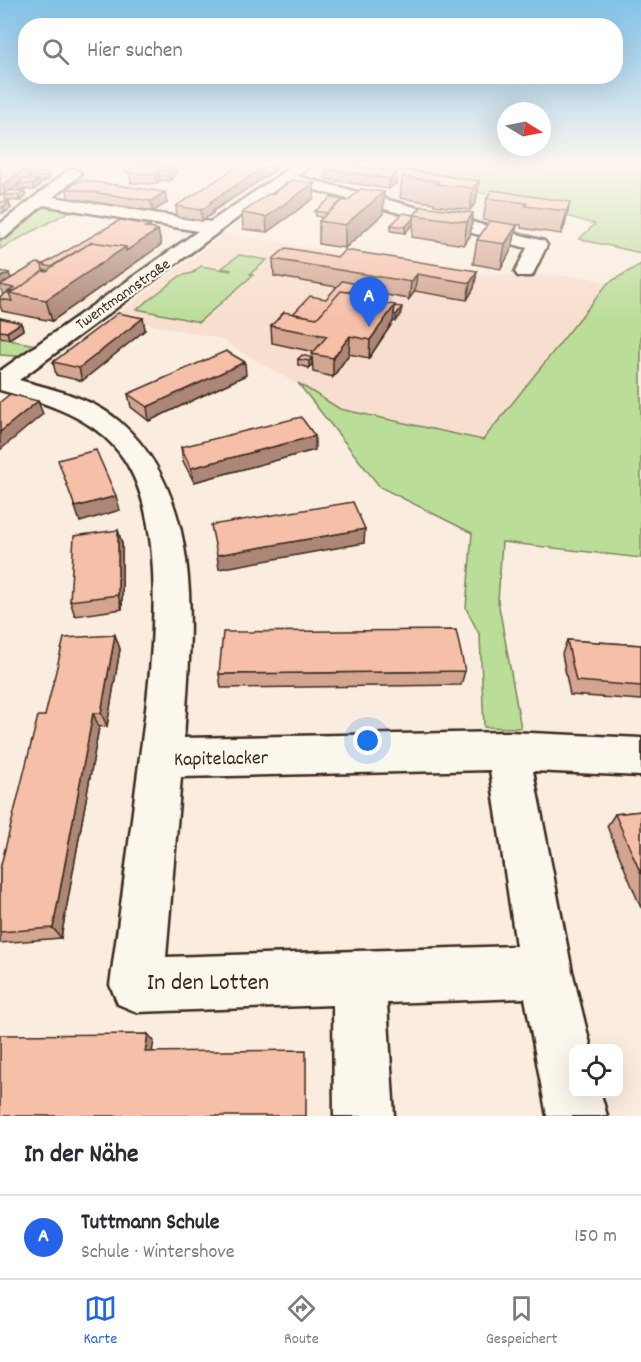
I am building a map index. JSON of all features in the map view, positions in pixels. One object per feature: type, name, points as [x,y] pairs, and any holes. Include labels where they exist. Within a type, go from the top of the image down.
[{"type":"street","points":[[0,233],[19,217]]},
{"type":"street","points":[[146,217],[213,228]]},
{"type":"street","name":"Twentmannstraße","points":[[0,382],[228,217]]},
{"type":"street","points":[[449,217],[538,245],[525,272]]},
{"type":"street","name":"Kapitelacker","points":[[0,382],[65,403],[110,428],[135,453],[150,480],[167,546],[171,591],[169,661],[161,758],[508,751],[641,757]]},
{"type":"street","points":[[508,751],[546,971],[577,1116]]},
{"type":"street","name":"In den Lotten","points":[[161,758],[137,985],[546,971]]},
{"type":"street","points":[[359,978],[364,1116]]},
{"type":"shaded area","points":[[225,234],[481,275],[582,276],[608,283],[483,440],[340,409],[218,338],[113,317]]},
{"type":"green space","points":[[23,217],[59,217],[0,249],[0,236]]},
{"type":"green space","points":[[570,217],[641,217],[641,253],[579,239],[595,224]]},
{"type":"green space","points":[[239,255],[267,260],[199,322],[137,309],[180,276],[196,272],[193,272],[201,266],[230,271],[222,268]]},
{"type":"green space","points":[[641,264],[641,558],[502,542],[498,601],[521,728],[484,727],[480,636],[466,608],[472,533],[380,487],[298,383],[340,409],[483,440],[608,283]]},
{"type":"green space","points":[[0,338],[45,347],[31,357],[0,355]]},
{"type":"building","points":[[323,217],[354,217],[345,225],[319,221]]},
{"type":"building","points":[[399,217],[414,217],[405,227],[391,225]]},
{"type":"building","points":[[430,217],[470,217],[467,222]]},
{"type":"building","points":[[120,220],[150,225],[145,227],[158,230],[126,251],[126,247],[92,242],[52,267],[42,265]]},
{"type":"building","points":[[490,221],[517,225],[505,244],[477,240]]},
{"type":"building","points":[[92,242],[126,247],[46,300],[9,293],[43,271],[46,272]]},
{"type":"building","points":[[286,248],[338,257],[345,250],[477,271],[470,283],[417,274],[411,282],[273,259]]},
{"type":"building","points":[[37,263],[44,264],[42,265],[43,270],[48,271],[43,271],[9,293],[12,301],[0,299],[14,288],[0,285]]},
{"type":"building","points":[[0,271],[9,273],[0,278]]},
{"type":"building","points":[[342,281],[357,284],[349,292],[341,291],[317,318],[293,314],[310,296],[326,299]]},
{"type":"building","points":[[341,291],[380,298],[377,302],[395,305],[370,340],[350,336],[333,358],[312,354],[327,336],[271,326],[284,312],[317,318]]},
{"type":"building","points":[[395,306],[402,307],[396,315],[394,314]]},
{"type":"building","points":[[118,313],[143,318],[79,368],[53,362]]},
{"type":"building","points":[[0,318],[21,323],[7,332],[0,331]]},
{"type":"building","points":[[226,351],[245,362],[147,407],[128,394]]},
{"type":"building","points":[[302,355],[312,358],[309,361],[298,359]]},
{"type":"building","points":[[10,394],[38,401],[0,432],[0,402]]},
{"type":"building","points":[[301,417],[315,436],[191,468],[181,447]]},
{"type":"building","points":[[96,450],[116,496],[75,507],[58,460]]},
{"type":"building","points":[[353,502],[365,529],[217,555],[211,525]]},
{"type":"building","points":[[118,530],[118,595],[70,601],[74,536]]},
{"type":"building","points":[[456,630],[465,671],[219,674],[223,632]]},
{"type":"building","points":[[115,635],[101,713],[93,713],[53,928],[0,932],[0,869],[38,716],[45,716],[64,638]]},
{"type":"building","points":[[567,640],[641,645],[641,686],[576,681]]},
{"type":"building","points":[[641,811],[641,874],[615,814]]},
{"type":"building","points":[[148,1034],[145,1052],[306,1050],[306,1116],[0,1116],[0,1035]]},
{"type":"place","name":"Tuttmann Schule","points":[[369,327]]}]
